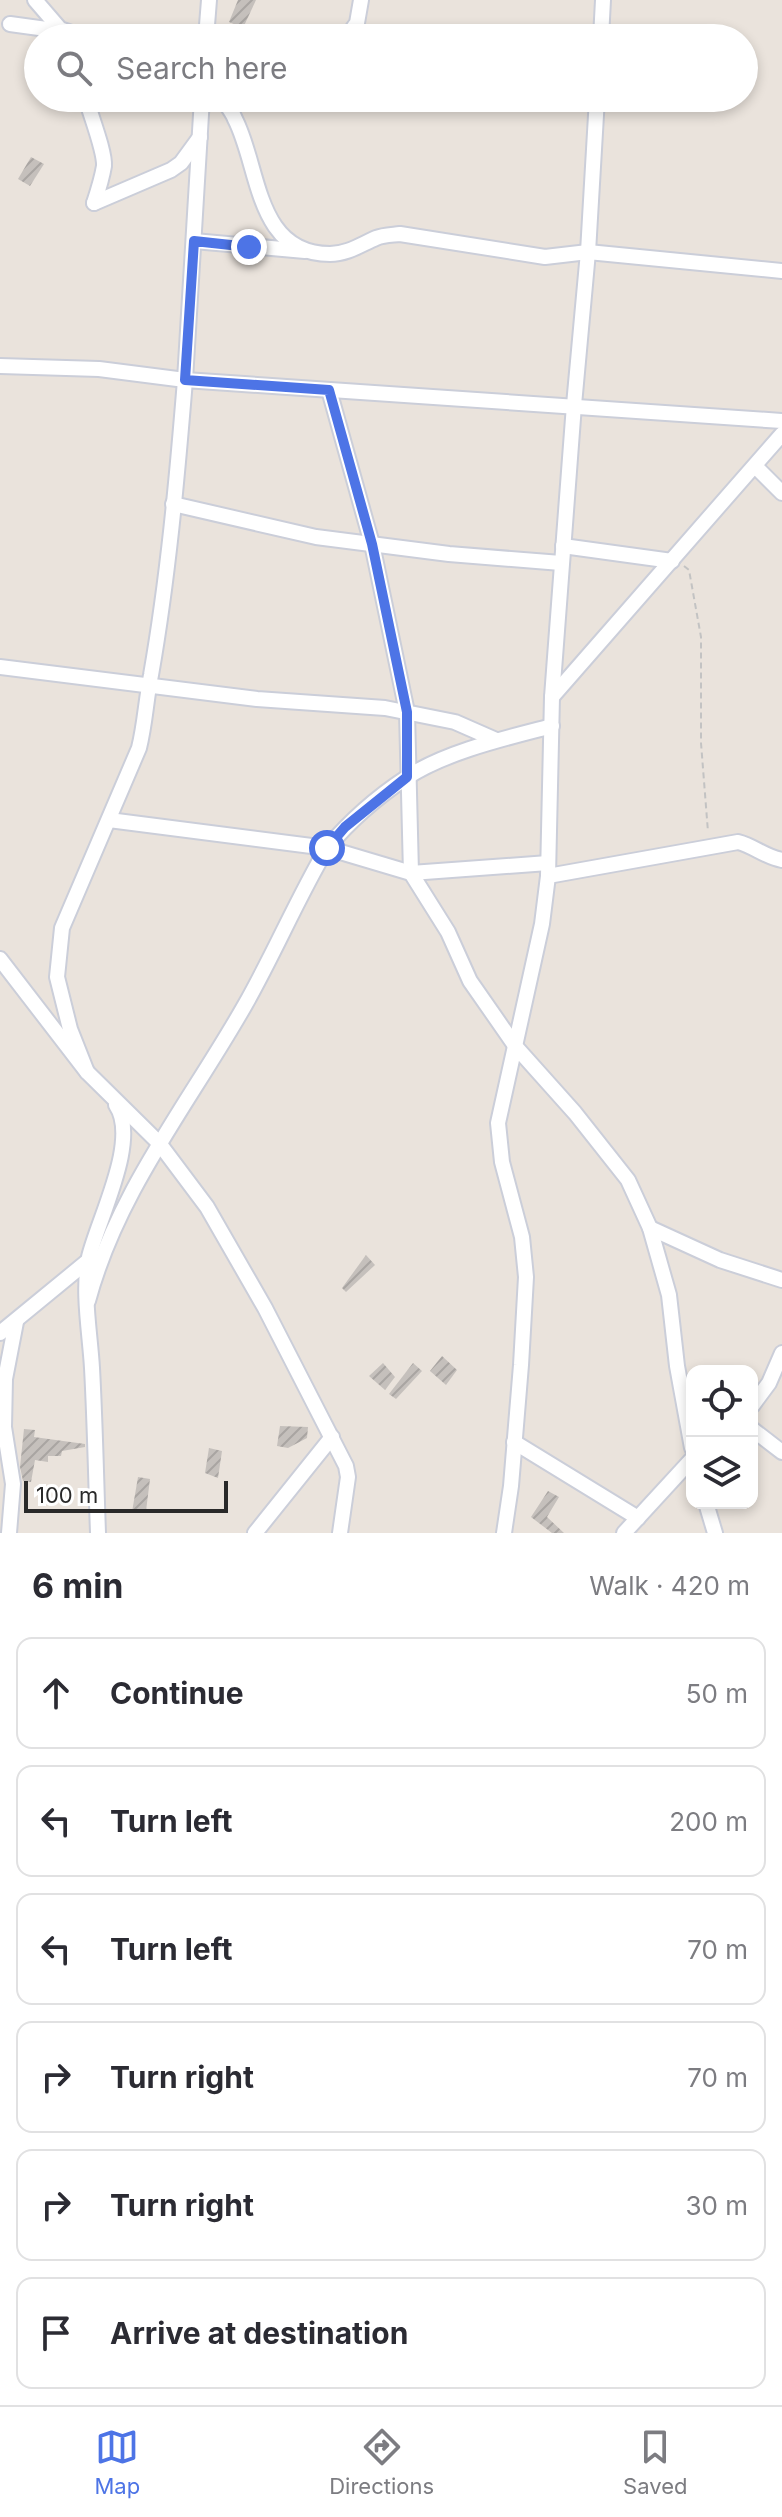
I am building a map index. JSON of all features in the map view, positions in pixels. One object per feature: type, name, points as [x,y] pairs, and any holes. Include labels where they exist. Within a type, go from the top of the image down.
[{"type":"street","points":[[35,0],[54,24]]},
{"type":"street","points":[[207,24],[209,0]]},
{"type":"street","points":[[356,24],[361,0]]},
{"type":"street","points":[[602,24],[603,0]]},
{"type":"street","points":[[10,24],[24,27]]},
{"type":"street","points":[[89,112],[104,164],[94,203],[171,170],[181,163],[201,136]]},
{"type":"street","points":[[87,1072],[70,1029],[57,977],[62,928],[139,748],[147,719],[161,617],[185,380],[202,112]]},
{"type":"street","points":[[231,112],[274,228],[292,243],[309,251]]},
{"type":"street","points":[[504,1533],[526,1277],[522,1237],[502,1162],[498,1123],[542,924],[548,869],[552,697],[596,112]]},
{"type":"street","points":[[194,241],[345,252],[378,236],[400,234],[545,257],[588,252],[782,271]]},
{"type":"street","points":[[0,366],[99,369],[185,380],[782,421]]},
{"type":"street","points":[[329,390],[372,544],[407,712],[411,873],[448,932],[470,981],[516,1047],[575,1113],[628,1180],[650,1228],[669,1295],[677,1366],[690,1437]]},
{"type":"street","points":[[552,697],[782,434]]},
{"type":"street","points":[[756,467],[782,493]]},
{"type":"street","points":[[173,504],[316,537],[449,554],[561,563]]},
{"type":"street","points":[[563,546],[672,561]]},
{"type":"street","points":[[0,667],[149,687],[407,712],[455,722],[496,740]]},
{"type":"street","points":[[88,1301],[106,1247],[159,1143],[245,1005],[327,848],[345,827],[407,777],[470,749],[552,726]]},
{"type":"street","points":[[109,820],[327,848],[411,873],[548,869],[738,842],[782,860]]},
{"type":"street","points":[[0,959],[87,1072],[159,1143],[207,1207],[265,1308],[346,1466],[348,1477],[340,1533]]},
{"type":"street","points":[[98,1533],[89,1260],[124,1135],[120,1111],[111,1098]]},
{"type":"street","points":[[650,1228],[720,1260],[782,1280]]},
{"type":"street","points":[[0,1333],[89,1260]]},
{"type":"street","points":[[9,1533],[13,1484],[4,1427],[5,1379],[16,1322]]},
{"type":"street","points":[[758,1398],[769,1383],[782,1353]]},
{"type":"street","points":[[758,1434],[782,1452]]},
{"type":"street","points":[[255,1533],[332,1437]]},
{"type":"street","points":[[514,1442],[638,1518]]},
{"type":"street","points":[[624,1533],[686,1466]]},
{"type":"street","points":[[708,1509],[715,1533]]},
{"type":"path","points":[[672,561],[689,570],[701,637],[701,743],[707,845]]},
{"type":"building","points":[[238,0],[256,0],[245,24],[229,22]]},
{"type":"building","points":[[31,157],[44,164],[30,186],[18,179]]},
{"type":"building","points":[[366,1255],[375,1265],[346,1292],[342,1288]]},
{"type":"building","points":[[442,1356],[457,1370],[446,1385],[430,1371]]},
{"type":"building","points":[[383,1363],[395,1377],[385,1390],[369,1376]]},
{"type":"building","points":[[413,1363],[422,1371],[396,1399],[389,1394]]},
{"type":"building","points":[[280,1426],[308,1427],[307,1438],[288,1448],[277,1446]]},
{"type":"building","points":[[24,1429],[35,1430],[34,1437],[85,1444],[85,1447],[62,1451],[61,1456],[48,1456],[48,1462],[35,1460],[31,1482],[23,1481],[20,1467]]},
{"type":"building","points":[[209,1448],[222,1451],[218,1478],[205,1473]]},
{"type":"building","points":[[138,1477],[150,1479],[146,1511],[132,1512]]},
{"type":"building","points":[[548,1491],[559,1497],[547,1517],[564,1533],[552,1533],[531,1517]]},
{"type":"route","points":[[249,247],[194,241],[185,380],[329,390],[372,544],[407,712],[407,777],[345,827],[327,848]]}]
